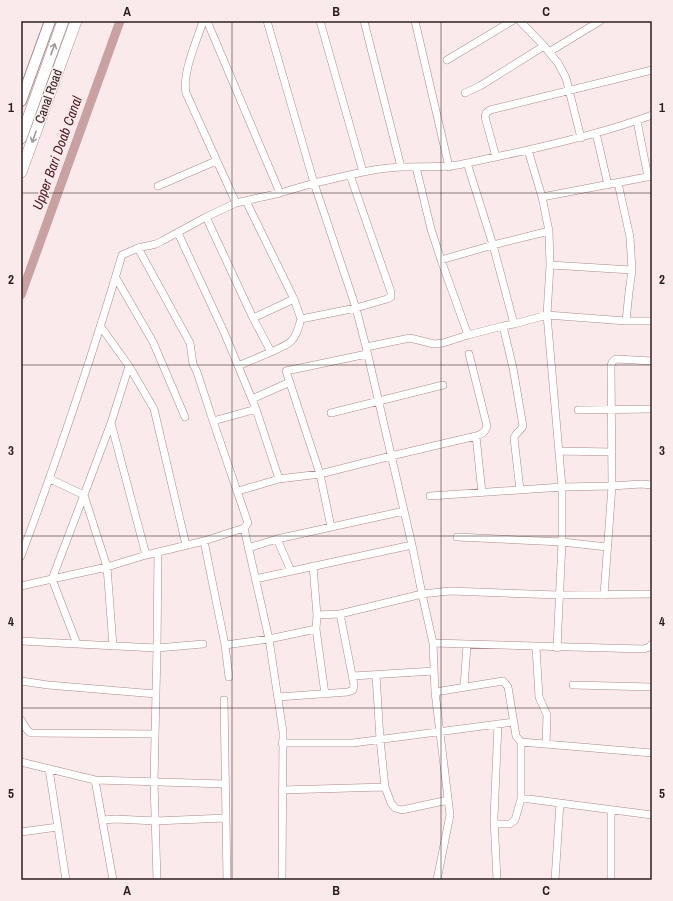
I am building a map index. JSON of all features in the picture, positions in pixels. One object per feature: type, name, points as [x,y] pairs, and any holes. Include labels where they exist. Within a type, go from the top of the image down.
[{"type":"main road","name":"Canal Road","points":[[21,138],[63,21]]},
{"type":"main road","name":"Canal Road","points":[[21,172],[76,21]]},
{"type":"street","points":[[21,101],[50,21]]},
{"type":"street","points":[[204,21],[187,68],[184,86],[216,161],[236,203]]},
{"type":"street","points":[[207,21],[280,193]]},
{"type":"street","points":[[267,21],[314,184],[356,308],[379,401],[433,644],[435,692],[450,815],[437,880]]},
{"type":"street","points":[[320,21],[363,172]]},
{"type":"street","points":[[364,21],[402,167]]},
{"type":"street","points":[[415,21],[449,167]]},
{"type":"street","points":[[447,60],[512,21]]},
{"type":"street","points":[[520,21],[558,63],[566,78],[581,138]]},
{"type":"street","points":[[465,93],[600,21]]},
{"type":"street","points":[[496,157],[485,117],[486,113],[490,110],[652,70]]},
{"type":"street","points":[[21,556],[50,479],[101,327],[122,255],[138,248],[156,244],[206,217],[236,203],[363,172],[402,167],[449,167],[468,163],[581,138],[652,115]]},
{"type":"street","points":[[542,197],[650,177],[637,121]]},
{"type":"street","points":[[596,133],[608,185]]},
{"type":"street","points":[[528,150],[542,197],[549,232],[550,265],[547,315],[562,487],[562,542],[557,648]]},
{"type":"street","points":[[158,186],[216,161]]},
{"type":"street","points":[[468,163],[493,245],[514,324]]},
{"type":"street","points":[[416,167],[431,229],[468,335]]},
{"type":"street","points":[[301,319],[356,308],[391,297],[392,292],[350,175]]},
{"type":"street","points":[[618,183],[630,237],[632,270],[626,321]]},
{"type":"street","points":[[238,366],[287,345],[293,340],[301,319],[294,299],[246,201]]},
{"type":"street","points":[[206,217],[271,352]]},
{"type":"street","points":[[441,260],[493,245],[549,232]]},
{"type":"street","points":[[178,233],[224,332],[256,409],[279,479]]},
{"type":"street","points":[[21,586],[107,567],[146,555],[204,541],[244,528],[248,523],[248,519],[193,364],[190,343],[138,248]]},
{"type":"street","points":[[550,265],[632,270]]},
{"type":"street","points":[[116,278],[153,342],[185,416]]},
{"type":"street","points":[[254,318],[294,299]]},
{"type":"street","points":[[331,527],[320,474],[286,371],[410,338],[434,344],[443,343],[468,335],[547,315],[626,321],[652,321]]},
{"type":"street","points":[[503,326],[523,426],[515,434],[514,438],[520,490]]},
{"type":"street","points":[[101,327],[130,366],[154,409],[186,545]]},
{"type":"street","points":[[238,491],[279,479],[320,474],[482,434],[486,431],[487,426],[469,354]]},
{"type":"street","points":[[604,595],[612,486],[611,365],[616,359],[652,360]]},
{"type":"street","points":[[77,644],[52,578],[111,423],[130,366]]},
{"type":"street","points":[[252,400],[290,382]]},
{"type":"street","points":[[331,413],[442,385]]},
{"type":"street","points":[[213,421],[256,409]]},
{"type":"street","points":[[578,410],[652,409]]},
{"type":"street","points":[[111,423],[146,555]]},
{"type":"street","points":[[476,436],[482,493]]},
{"type":"street","points":[[559,452],[612,452]]},
{"type":"street","points":[[50,479],[84,495],[107,567],[113,646]]},
{"type":"street","points":[[430,496],[562,487],[640,484],[652,485]]},
{"type":"street","points":[[248,548],[276,539],[404,511]]},
{"type":"street","points":[[244,528],[269,639],[283,732],[282,880]]},
{"type":"street","points":[[457,537],[562,542],[607,546]]},
{"type":"street","points":[[276,539],[291,571]]},
{"type":"street","points":[[204,541],[225,645],[229,677]]},
{"type":"street","points":[[255,579],[412,545]]},
{"type":"street","points":[[157,880],[154,782],[158,552]]},
{"type":"street","points":[[313,566],[317,615],[316,629],[325,694]]},
{"type":"street","points":[[317,615],[340,614],[422,594],[450,591],[559,595],[652,594]]},
{"type":"street","points":[[278,697],[350,692],[353,690],[353,676],[340,614]]},
{"type":"street","points":[[225,645],[269,639],[316,629]]},
{"type":"street","points":[[21,641],[157,648],[203,644]]},
{"type":"street","points":[[433,644],[644,650],[652,644]]},
{"type":"street","points":[[464,687],[467,645]]},
{"type":"street","points":[[536,647],[539,697],[547,715],[546,744]]},
{"type":"street","points":[[353,676],[434,671]]},
{"type":"street","points":[[376,675],[385,787],[391,803],[395,808],[402,810],[448,800]]},
{"type":"street","points":[[21,681],[48,686],[156,694]]},
{"type":"street","points":[[435,692],[503,681],[508,687],[516,736],[521,742],[521,799],[515,820],[510,824],[495,824]]},
{"type":"street","points":[[573,685],[652,688]]},
{"type":"street","points":[[224,700],[227,880]]},
{"type":"street","points":[[21,720],[24,723],[26,730],[31,734],[155,734]]},
{"type":"street","points":[[282,743],[353,743],[514,722]]},
{"type":"street","points":[[497,880],[495,824],[498,724]]},
{"type":"street","points":[[521,742],[652,753]]},
{"type":"street","points":[[21,762],[95,780],[225,784]]},
{"type":"street","points":[[49,769],[66,880]]},
{"type":"street","points":[[95,780],[113,880]]},
{"type":"street","points":[[282,790],[385,787]]},
{"type":"street","points":[[521,799],[652,815]]},
{"type":"street","points":[[555,880],[560,803]]},
{"type":"street","points":[[610,880],[611,810]]},
{"type":"street","points":[[102,820],[116,819],[155,821],[226,818]]},
{"type":"street","points":[[21,832],[58,827]]},
{"type":"waterway","name":"Upper Bari Doab Canal","points":[[21,295],[120,21]]}]
